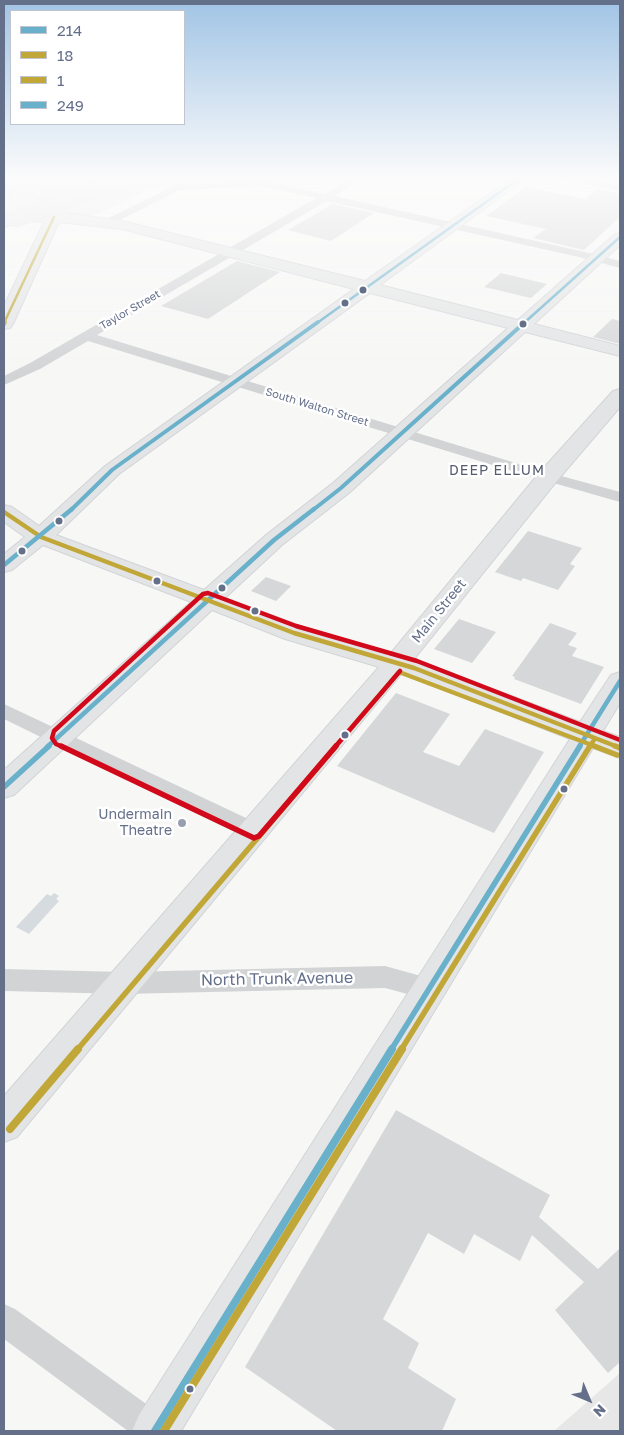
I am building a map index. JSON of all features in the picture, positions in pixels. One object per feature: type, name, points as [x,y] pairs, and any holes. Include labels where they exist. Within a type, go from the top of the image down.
[{"type":"main road","points":[[4,324],[41,244]]},
{"type":"main road","points":[[197,244],[620,351]]},
{"type":"main road","points":[[4,565],[41,537],[112,470],[429,244]]},
{"type":"main road","points":[[4,787],[274,540],[341,488],[524,326],[613,244]]},
{"type":"main road","name":"Main Street","points":[[4,1124],[397,663],[548,477],[620,395]]},
{"type":"main road","points":[[4,512],[41,537],[294,633],[397,663],[620,748]]},
{"type":"main road","points":[[155,1431],[588,736],[620,681]]},
{"type":"street","name":"Taylor Street","points":[[4,381],[35,366],[243,244]]},
{"type":"street","points":[[532,244],[620,265]]},
{"type":"street","name":"South Walton Street","points":[[86,336],[548,477],[620,497]]},
{"type":"street","points":[[4,711],[253,831]]},
{"type":"street","name":"North Trunk Avenue","points":[[4,980],[123,983],[385,977],[430,990]]},
{"type":"street","points":[[4,1320],[155,1431]]},
{"type":"shaded area","points":[[54,893],[59,896],[56,899],[59,901],[29,934],[16,927],[47,894],[51,896]]},
{"type":"shaded area","points":[[620,1373],[620,1431],[554,1431]]},
{"type":"building","points":[[558,244],[591,244],[584,250]]},
{"type":"building","points":[[237,261],[280,272],[208,319],[161,306]]},
{"type":"building","points":[[501,273],[547,284],[531,298],[484,287]]},
{"type":"building","points":[[612,319],[620,321],[620,344],[593,337]]},
{"type":"building","points":[[528,531],[582,548],[570,564],[575,566],[558,590],[523,578],[521,581],[495,572]]},
{"type":"building","points":[[266,577],[291,586],[276,601],[251,591]]},
{"type":"building","points":[[459,619],[496,632],[472,663],[434,649]]},
{"type":"building","points":[[550,623],[577,633],[568,645],[577,648],[572,656],[604,667],[581,704],[514,679],[515,677],[512,676]]},
{"type":"building","points":[[396,693],[450,714],[423,752],[459,766],[485,729],[544,752],[494,833],[337,766]]},
{"type":"building","points":[[396,1110],[550,1195],[539,1217],[598,1269],[620,1248],[620,1362],[608,1373],[555,1310],[584,1282],[532,1235],[520,1261],[474,1234],[464,1254],[428,1233],[383,1319],[419,1343],[408,1368],[456,1399],[442,1431],[337,1431],[245,1367]]},
{"type":"transit line","name":"1","points":[[4,324],[41,244]]},
{"type":"transit line","name":"249","points":[[4,565],[57,523],[112,470],[428,244]]},
{"type":"transit line","name":"214","points":[[4,787],[274,540],[341,488],[612,244]]},
{"type":"transit line","name":"1","points":[[4,512],[41,537],[294,633],[414,668],[620,748]]},
{"type":"transit line","points":[[400,671],[259,836],[254,838],[56,744],[52,738],[54,731],[203,594],[208,593],[296,626],[417,661],[620,740]]},
{"type":"transit line","name":"18","points":[[10,1129],[399,672],[617,755]]},
{"type":"transit line","name":"214","points":[[155,1431],[620,681]]},
{"type":"transit line","name":"18","points":[[164,1431],[594,740]]},
{"type":"place","name":"Undermain Theatre","points":[[182,823]]},
{"type":"district","name":"DEEP ELLUM","points":[[497,471]]}]
